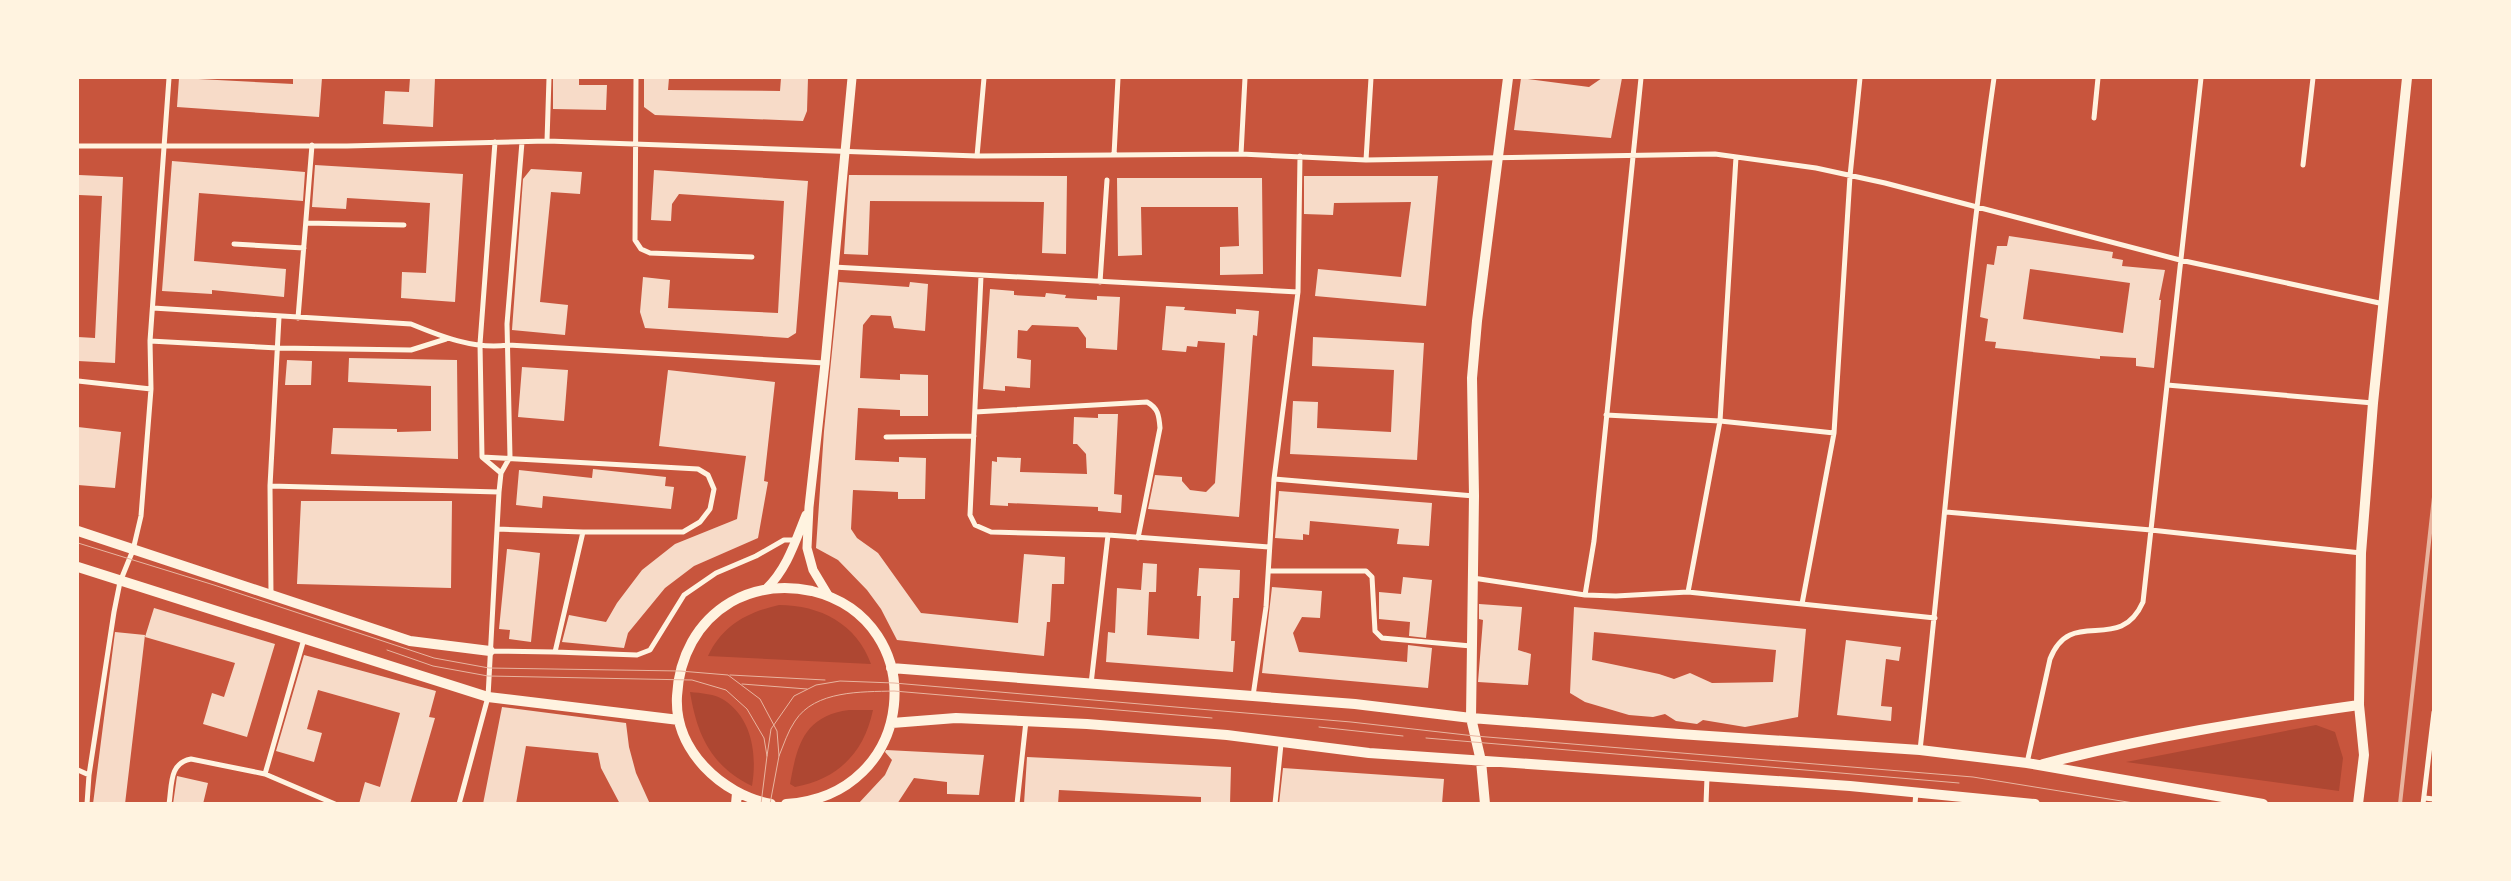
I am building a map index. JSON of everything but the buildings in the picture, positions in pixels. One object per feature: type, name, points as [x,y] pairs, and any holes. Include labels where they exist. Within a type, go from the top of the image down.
[{"type":"main road","points":[[1485,804],[1481,761],[1471,718],[1474,496],[1472,378],[1477,320],[1508,78]]},
{"type":"main road","points":[[2358,804],[2364,756],[2359,705],[2361,553],[2373,403],[2407,78]]},
{"type":"main road","points":[[78,531],[410,641],[490,651]]},
{"type":"main road","points":[[78,567],[120,582],[488,697],[679,720]]},
{"type":"main road","points":[[771,804],[737,798],[711,775],[691,750],[679,720],[677,700],[680,671],[688,648],[702,626],[720,609],[742,596],[766,589],[797,588],[828,595],[856,613],[878,637],[891,668],[895,691],[892,723],[880,751],[861,775],[836,792],[807,802],[786,804]]},
{"type":"main road","points":[[891,668],[1355,704],[1471,718],[1920,750],[2032,764],[2263,804]]},
{"type":"main road","points":[[2032,764],[2205,728],[2359,705]]},
{"type":"main road","points":[[892,723],[938,718],[1087,724],[1227,735],[1281,744],[1369,753],[1916,791],[2035,804]]},
{"type":"street","points":[[87,804],[89,775],[120,582],[133,550],[141,516],[151,389],[150,341],[169,78]]},
{"type":"street","points":[[547,141],[549,78]]},
{"type":"street","points":[[636,78],[635,240],[641,249],[650,253],[752,257]]},
{"type":"street","points":[[828,595],[813,570],[807,548],[808,507],[825,363],[852,78]]},
{"type":"street","points":[[977,156],[984,78]]},
{"type":"street","points":[[1114,155],[1118,78]]},
{"type":"street","points":[[1241,154],[1245,78]]},
{"type":"street","points":[[1366,160],[1371,78]]},
{"type":"street","points":[[1585,595],[1594,541],[1641,78]]},
{"type":"street","points":[[1802,604],[1834,433],[1850,176],[1860,78]]},
{"type":"street","points":[[1920,750],[1946,512],[1975,208],[1994,78]]},
{"type":"street","points":[[2094,118],[2098,78]]},
{"type":"street","points":[[2032,764],[2050,658],[2055,645],[2066,635],[2082,630],[2110,630],[2126,625],[2137,615],[2143,602],[2201,78]]},
{"type":"street","points":[[2303,164],[2313,78]]},
{"type":"street","points":[[78,146],[547,141],[977,156],[1241,154],[1366,160],[1499,156],[1715,154],[1816,168],[2180,260],[2384,304]]},
{"type":"street","points":[[494,142],[480,344],[482,457],[501,473]]},
{"type":"street","points":[[459,804],[488,697],[499,492],[501,473],[510,457],[507,388],[508,297],[522,142]]},
{"type":"street","points":[[298,318],[312,145]]},
{"type":"street","points":[[1253,696],[1269,571],[1274,479],[1298,292],[1300,156]]},
{"type":"street","points":[[1688,592],[1720,421],[1736,157]]},
{"type":"street","points":[[1100,282],[1107,180]]},
{"type":"street","points":[[306,223],[404,225]]},
{"type":"street","points":[[234,244],[304,248]]},
{"type":"street","points":[[833,267],[1298,292]]},
{"type":"street","points":[[982,276],[970,515],[976,525],[991,532],[1108,535],[1269,547]]},
{"type":"street","points":[[153,308],[280,318],[411,324],[446,339],[480,344],[825,363]]},
{"type":"street","points":[[271,596],[270,486],[280,318]]},
{"type":"street","points":[[150,341],[278,348],[411,350],[446,339]]},
{"type":"street","points":[[78,381],[151,389]]},
{"type":"street","points":[[2167,385],[2373,403]]},
{"type":"street","points":[[975,412],[1147,402],[1154,406],[1159,415],[1160,428],[1138,538]]},
{"type":"street","points":[[1606,415],[1720,421],[1834,433]]},
{"type":"street","points":[[886,437],[974,436]]},
{"type":"street","points":[[482,457],[510,457],[698,469],[708,475],[714,489],[710,509],[700,522],[683,532],[583,532],[497,529]]},
{"type":"street","points":[[1274,479],[1474,496]]},
{"type":"street","points":[[270,486],[499,492]]},
{"type":"street","points":[[766,589],[776,579],[786,564],[808,507]]},
{"type":"street","points":[[1946,512],[2151,530],[2361,553]]},
{"type":"street","points":[[555,652],[583,532]]},
{"type":"street","points":[[1091,685],[1108,535]]},
{"type":"street","points":[[490,651],[637,654],[650,650],[684,595],[716,572],[756,556],[784,540],[796,540]]},
{"type":"street","points":[[1269,571],[1370,572],[1375,631],[1378,636],[1382,638],[1471,646]]},
{"type":"street","points":[[1472,578],[1585,595],[1616,596],[1688,592],[1935,618]]},
{"type":"street","points":[[265,774],[304,639]]},
{"type":"street","points":[[2434,712],[2424,801],[2434,799]]},
{"type":"street","points":[[1017,804],[1026,721]]},
{"type":"street","points":[[1275,804],[1281,744]]},
{"type":"street","points":[[169,804],[174,768],[182,761],[191,759],[265,774],[335,804]]},
{"type":"street","points":[[78,770],[89,775]]},
{"type":"street","points":[[1706,804],[1707,775]]},
{"type":"street","points":[[1915,804],[1916,791]]},
{"type":"shaded area","points":[[779,605],[809,609],[835,620],[847,628],[856,638],[865,650],[871,664],[708,656],[720,636],[737,622],[746,616]]},
{"type":"shaded area","points":[[690,692],[716,696],[734,708],[741,717],[751,739],[753,751],[752,786],[726,769],[708,748],[697,722]]},
{"type":"shaded area","points":[[849,710],[873,710],[869,725],[856,751],[847,762],[824,778],[795,787],[790,784],[800,745],[812,726],[834,713]]},
{"type":"shaded area","points":[[2316,725],[2335,732],[2343,758],[2339,791],[2126,762]]},
{"type":"tram line","points":[[78,543],[214,585],[434,658],[489,668],[680,671],[728,675],[760,699],[777,731],[779,756],[770,804]]},
{"type":"tram line","points":[[387,650],[433,666],[488,676],[692,680],[726,690],[747,709],[764,738],[767,756],[761,804]]},
{"type":"tram line","points":[[730,675],[825,680]]},
{"type":"tram line","points":[[767,756],[771,729],[794,696],[816,685],[840,681],[894,683],[1351,722],[1475,736],[1973,777],[2140,804]]},
{"type":"tram line","points":[[742,684],[807,689]]},
{"type":"tram line","points":[[779,756],[790,729],[804,711],[814,703],[827,698],[854,693],[894,691],[1212,718]]},
{"type":"tram line","points":[[1319,727],[1403,736]]},
{"type":"tram line","points":[[1426,738],[1959,783]]},
{"type":"railway","points":[[2400,804],[2434,497]]}]
